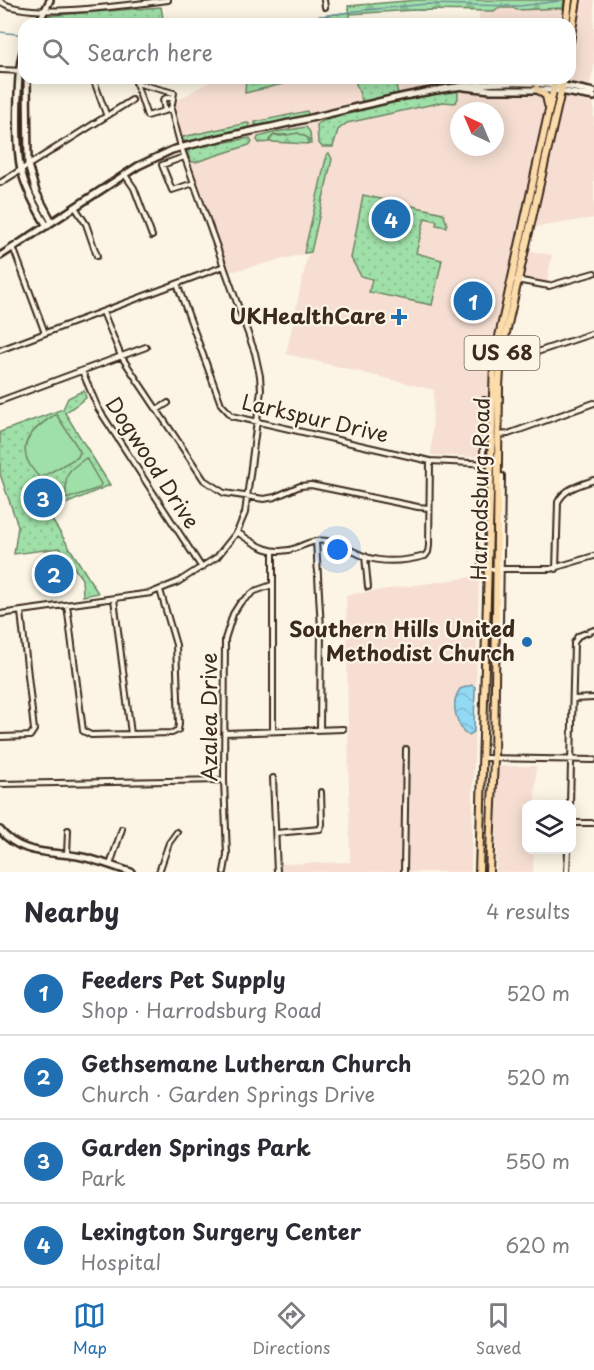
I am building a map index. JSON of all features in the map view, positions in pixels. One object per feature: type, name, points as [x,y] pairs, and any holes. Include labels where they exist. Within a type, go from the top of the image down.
[{"type":"main road","points":[[41,18],[50,0]]},
{"type":"main road","points":[[567,18],[569,0]]},
{"type":"main road","points":[[574,18],[577,0]]},
{"type":"main road","points":[[20,84],[18,149],[21,170],[32,199],[49,224]]},
{"type":"main road","points":[[27,84],[28,165],[49,224]]},
{"type":"main road","points":[[0,256],[125,174],[151,159],[181,147],[425,91],[471,84],[559,84],[594,92]]},
{"type":"main road","points":[[460,86],[491,90],[537,89],[559,84],[594,97]]},
{"type":"main road","name":"Harrodsburg Road","points":[[479,872],[488,568],[486,463],[491,435],[494,359],[510,278],[549,112],[559,84]]},
{"type":"main road","name":"Harrodsburg Road","points":[[489,872],[499,568],[498,463],[501,355],[559,84]]},
{"type":"main road","points":[[537,89],[547,99],[549,112]]},
{"type":"main road","points":[[481,824],[491,824]]},
{"type":"main road","points":[[1,833],[28,849],[92,859],[130,872]]},
{"type":"street","points":[[0,1],[9,6],[45,10],[168,0]]},
{"type":"street","points":[[324,0],[325,7]]},
{"type":"street","points":[[0,70],[18,71]]},
{"type":"street","points":[[95,84],[106,114]]},
{"type":"street","points":[[136,84],[147,116],[171,109]]},
{"type":"street","points":[[0,614],[114,599],[160,590],[202,568],[221,553],[237,532],[244,513],[261,390],[253,347],[184,157],[171,109],[174,93],[140,84]]},
{"type":"street","points":[[165,111],[163,100],[173,98]]},
{"type":"street","points":[[0,183],[106,114],[132,100]]},
{"type":"street","points":[[184,157],[162,165],[172,190],[194,183]]},
{"type":"street","points":[[125,174],[134,188],[152,236]]},
{"type":"street","points":[[75,207],[86,224],[97,256]]},
{"type":"street","points":[[13,247],[45,333]]},
{"type":"street","points":[[0,350],[224,266]]},
{"type":"street","points":[[510,278],[549,286],[594,273]]},
{"type":"street","name":"Larkspur Drive","points":[[177,284],[224,409],[232,416],[430,460],[498,463]]},
{"type":"street","points":[[103,312],[121,356],[157,410],[204,480],[224,493],[248,497],[275,497],[300,486],[311,485],[429,508]]},
{"type":"street","points":[[494,359],[501,355],[537,352],[594,333]]},
{"type":"street","points":[[0,401],[146,347]]},
{"type":"street","name":"Dogwood Drive","points":[[81,371],[98,408],[202,568]]},
{"type":"street","points":[[484,400],[486,463]]},
{"type":"street","points":[[157,410],[168,403]]},
{"type":"street","points":[[491,435],[508,434],[594,403]]},
{"type":"street","points":[[237,532],[257,545],[273,551],[286,551],[316,541],[333,543],[364,556],[386,561],[426,555],[429,546],[430,460]]},
{"type":"street","points":[[500,624],[502,476]]},
{"type":"street","points":[[556,569],[558,502],[569,490],[594,480]]},
{"type":"street","points":[[316,541],[321,620],[320,729]]},
{"type":"street","points":[[273,551],[273,730]]},
{"type":"street","points":[[364,556],[368,587]]},
{"type":"street","points":[[488,568],[556,569],[594,556]]},
{"type":"street","name":"Azalea Drive","points":[[224,872],[227,855],[224,780],[225,639],[237,607],[255,591],[272,585]]},
{"type":"street","points":[[67,605],[83,731],[92,735],[172,733],[179,727],[176,645],[160,590]]},
{"type":"street","points":[[114,599],[131,734]]},
{"type":"street","points":[[0,737],[30,736],[34,730],[21,612]]},
{"type":"street","points":[[570,800],[573,647],[576,638],[594,630]]},
{"type":"street","points":[[573,699],[594,698]]},
{"type":"street","points":[[224,733],[343,729]]},
{"type":"street","points":[[404,872],[406,749]]},
{"type":"street","points":[[483,758],[594,760]]},
{"type":"street","points":[[273,778],[277,872]]},
{"type":"street","points":[[0,784],[224,780]]},
{"type":"street","points":[[276,832],[320,829],[322,824],[321,792]]},
{"type":"street","points":[[576,823],[594,823]]},
{"type":"street","points":[[110,865],[122,829]]},
{"type":"street","points":[[67,855],[68,830]]},
{"type":"street","points":[[159,872],[169,843],[177,832]]},
{"type":"street","points":[[567,872],[568,854]]},
{"type":"shaded area","points":[[594,0],[594,67],[588,93],[594,95],[594,218],[530,228],[525,250],[552,255],[546,286],[518,281],[515,296],[490,341],[486,457],[431,455],[434,390],[286,354],[308,253],[226,273],[181,147],[171,104],[206,84],[246,84],[246,93],[283,84],[356,84],[363,105],[398,97],[395,84],[576,84],[576,18],[479,18],[480,2]]},
{"type":"shaded area","points":[[479,576],[471,872],[276,872],[283,864],[350,862],[346,595]]},
{"type":"shaded area","points":[[501,766],[536,766],[535,800],[522,800],[522,854],[534,854],[533,872],[496,872],[497,769]]},
{"type":"green space","points":[[418,0],[564,0],[563,8],[517,10],[498,8],[494,11],[414,10],[350,14],[348,6]]},
{"type":"green space","points":[[161,7],[163,18],[42,18],[43,16]]},
{"type":"green space","points":[[350,12],[350,18],[308,18]]},
{"type":"green space","points":[[246,84],[283,84],[245,93]]},
{"type":"green space","points":[[356,84],[396,84],[399,97],[364,106]]},
{"type":"green space","points":[[446,90],[454,90],[458,93],[456,102],[443,102],[347,123],[338,130],[333,147],[322,147],[318,142],[317,124],[381,105]]},
{"type":"green space","points":[[307,111],[308,114],[304,117],[260,127],[255,124],[255,122]]},
{"type":"green space","points":[[250,124],[247,128],[188,142],[182,140],[183,137]]},
{"type":"green space","points":[[306,127],[310,132],[311,144],[308,144],[309,140],[288,135],[274,135],[269,140],[271,142],[259,143],[257,140],[258,137],[276,132]]},
{"type":"green space","points":[[298,133],[308,138],[308,144],[269,141],[274,135]]},
{"type":"green space","points":[[250,138],[252,142],[249,145],[196,162],[192,162],[187,153],[198,147]]},
{"type":"green space","points":[[329,153],[332,159],[311,252],[304,253],[327,154]]},
{"type":"green space","points":[[363,195],[443,213],[446,227],[436,225],[437,221],[425,218],[416,253],[442,260],[432,305],[369,292],[372,279],[361,276],[351,258]]},
{"type":"green space","points":[[84,390],[86,398],[65,413],[110,485],[47,512],[98,593],[83,596],[82,579],[60,548],[14,554],[18,526],[0,474],[0,432],[63,409],[68,398]]},
{"type":"green space","points":[[56,414],[80,451],[78,457],[40,478],[31,468],[27,458],[25,450],[27,442],[37,428]]},
{"type":"green space","points":[[86,458],[101,484],[99,488],[66,499],[68,474]]},
{"type":"water","points":[[472,685],[475,687],[474,732],[469,735],[461,728],[455,700],[460,689]]},
{"type":"waterway","points":[[307,18],[426,4],[520,6],[559,1]]},
{"type":"waterway","points":[[326,16],[330,18]]},
{"type":"waterway","points":[[0,32],[18,34]]},
{"type":"place","name":"Lexington Surgery Center","points":[[391,219]]},
{"type":"place","name":"Feeders Pet Supply","points":[[473,301]]},
{"type":"place","name":"UKHealthCare","points":[[399,317]]},
{"type":"place","name":"Garden Springs Park","points":[[43,498]]},
{"type":"place","name":"Gethsemane Lutheran Church","points":[[54,574]]},
{"type":"place","name":"Southern Hills United Methodist Church","points":[[527,642]]}]
